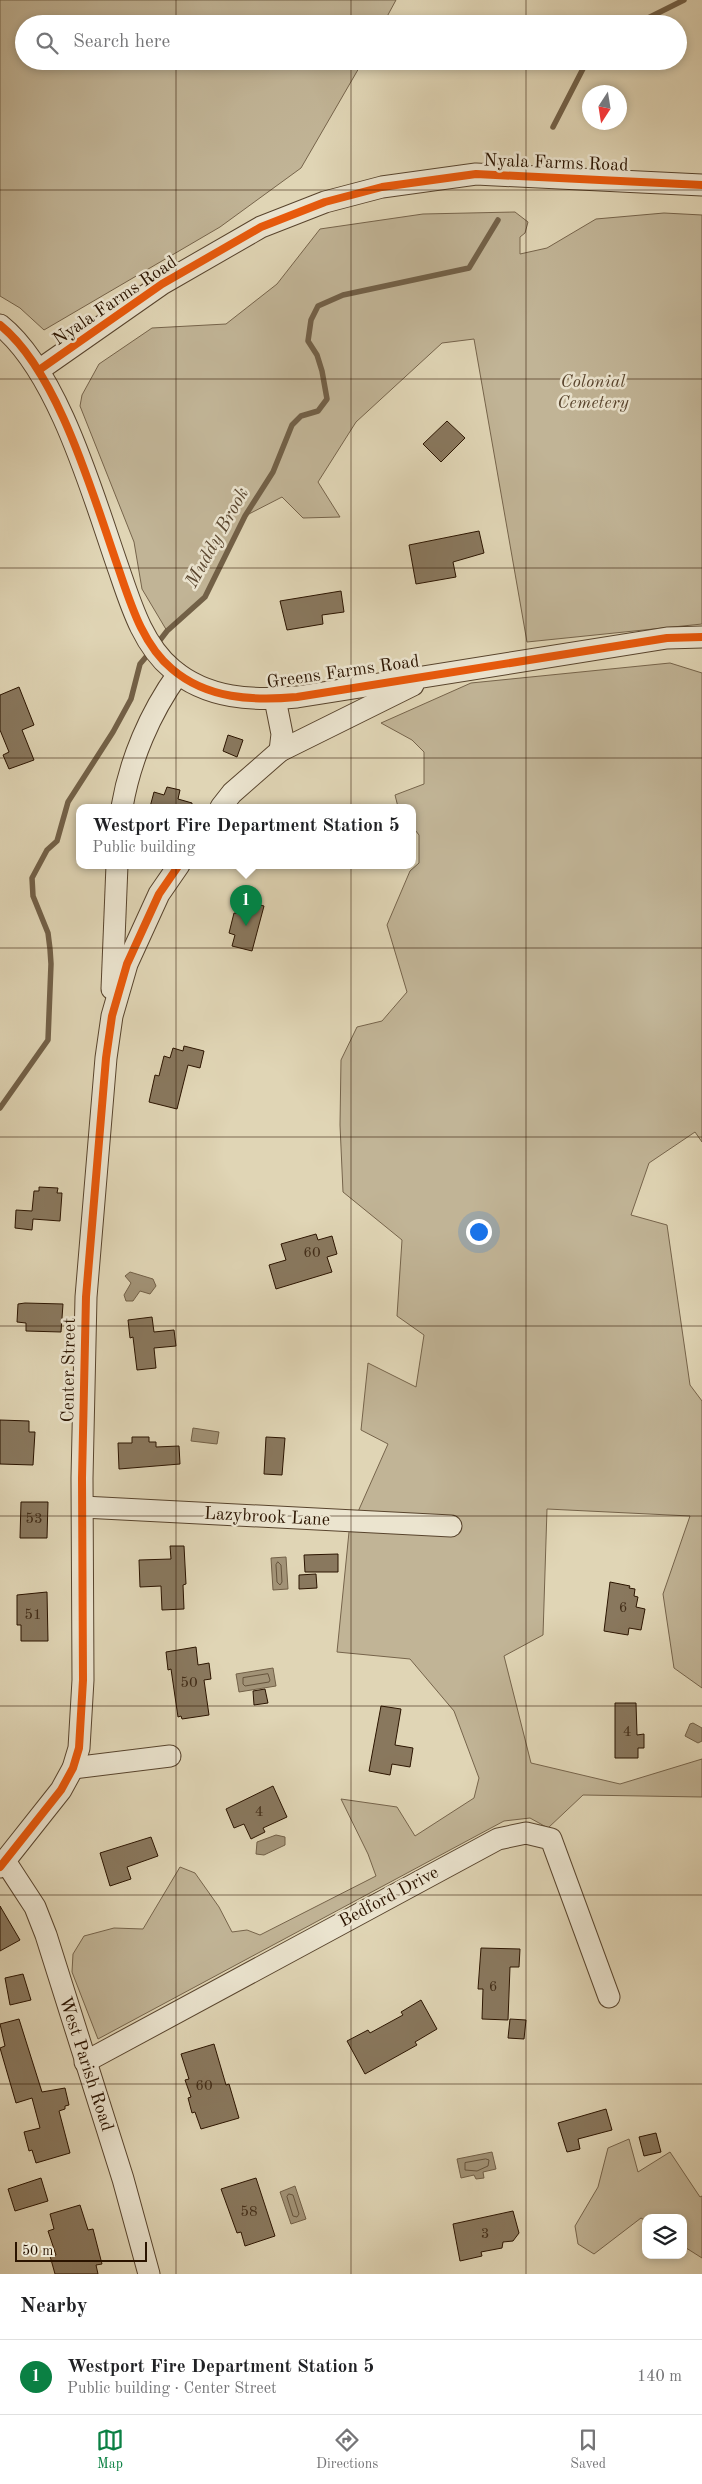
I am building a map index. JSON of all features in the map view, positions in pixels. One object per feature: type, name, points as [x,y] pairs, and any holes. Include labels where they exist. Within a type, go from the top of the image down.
[{"type":"street","name":"Nyala Farms Road","points":[[39,370],[170,280],[261,227],[325,202],[382,187],[476,174],[702,185]]},
{"type":"street","name":"Greens Farms Road","points":[[0,324],[39,370],[63,415],[132,608],[150,644],[170,667],[203,689],[223,694],[275,699],[667,638],[702,637]]},
{"type":"street","points":[[122,804],[124,790],[170,667]]},
{"type":"street","points":[[224,804],[232,793],[280,751],[430,676]]},
{"type":"street","points":[[275,699],[282,734],[280,751]]},
{"type":"street","name":"Center Street","points":[[2,1864],[61,1790],[73,1768],[79,1748],[82,1726],[82,1507],[86,1297],[106,1058],[112,1016],[117,869]]},
{"type":"street","name":"Center Street","points":[[112,1016],[127,964],[140,932],[159,894],[177,869]]},
{"type":"street","name":"Lazybrook Lane","points":[[82,1507],[451,1526]]},
{"type":"street","points":[[73,1768],[170,1756]]},
{"type":"street","name":"Bedford Drive","points":[[85,2062],[498,1839],[526,1833],[552,1839],[609,1997]]},
{"type":"street","name":"West Parish Road","points":[[2,1864],[35,1907],[46,1935],[123,2179],[149,2274]]},
{"type":"green space","points":[[0,0],[396,0],[388,15],[15,15],[15,70],[358,70],[301,168],[220,227],[44,330],[20,308],[0,296]]},
{"type":"green space","name":"Colonial Cemetery","points":[[515,212],[528,222],[525,233],[520,237],[520,254],[547,248],[596,219],[664,213],[702,215],[702,624],[527,642],[474,339],[442,343],[356,422],[318,482],[340,517],[303,518],[282,497],[245,516],[205,597],[167,631],[142,589],[134,542],[80,406],[82,395],[99,364],[152,328],[226,324],[277,284],[320,229],[423,214]]},
{"type":"green space","points":[[670,663],[702,673],[702,1142],[695,1132],[649,1163],[631,1215],[667,1225],[690,1385],[702,1401],[702,1688],[674,1668],[663,1594],[690,1516],[547,1509],[543,1635],[504,1656],[531,1763],[620,1784],[702,1759],[702,1797],[583,1795],[548,1828],[530,1818],[504,1821],[98,2039],[72,1972],[73,1954],[84,1936],[114,1928],[143,1929],[180,1867],[195,1873],[219,1907],[232,1932],[247,1930],[260,1935],[376,1876],[368,1854],[341,1799],[397,1807],[415,1836],[474,1798],[479,1778],[454,1711],[410,1659],[337,1652],[349,1532],[388,1444],[361,1430],[368,1363],[416,1387],[424,1335],[397,1316],[402,1240],[343,1192],[340,1125],[341,1060],[357,1027],[382,1021],[407,992],[387,925],[410,871],[416,869],[419,863],[416,804],[397,804],[395,795],[424,784],[424,752],[412,740],[381,723],[471,683]]},
{"type":"green space","points":[[629,2139],[638,2172],[670,2152],[700,2197],[702,2196],[702,2258],[687,2249],[687,2214],[642,2214],[642,2219],[594,2254],[578,2244],[575,2226],[598,2187],[608,2148]]},
{"type":"water","points":[[130,1272],[153,1279],[156,1286],[150,1294],[140,1291],[133,1301],[126,1301],[124,1295],[131,1283],[125,1276]]},
{"type":"water","points":[[193,1428],[219,1432],[217,1444],[191,1441]]},
{"type":"water","points":[[286,1557],[288,1589],[273,1590],[271,1558]]},
{"type":"water","points":[[273,1668],[276,1686],[239,1692],[236,1674]]},
{"type":"water","points":[[693,1723],[702,1728],[702,1741],[698,1743],[685,1736],[690,1724]]},
{"type":"water","points":[[276,1835],[285,1837],[285,1845],[264,1855],[256,1854],[257,1842]]},
{"type":"water","points":[[492,2152],[496,2169],[483,2172],[484,2178],[476,2179],[474,2175],[461,2178],[457,2159]]},
{"type":"water","points":[[295,2186],[306,2219],[291,2224],[280,2192]]},
{"type":"building","points":[[447,421],[465,438],[441,462],[423,444]]},
{"type":"building","points":[[479,531],[484,553],[453,562],[456,577],[416,584],[409,545]]},
{"type":"building","points":[[341,591],[344,612],[322,615],[323,624],[287,630],[280,601]]},
{"type":"building","points":[[19,687],[34,725],[22,730],[34,760],[9,769],[3,755],[9,752],[0,730],[0,695]]},
{"type":"building","points":[[228,735],[243,740],[237,757],[223,751]]},
{"type":"building","points":[[167,787],[180,790],[178,799],[192,804],[151,804],[154,792],[164,795]]},
{"type":"building","points":[[244,901],[264,906],[252,951],[232,946],[235,935],[229,933],[234,913],[241,914]]},
{"type":"building","points":[[184,1046],[204,1051],[200,1068],[188,1065],[177,1109],[149,1102],[155,1075],[159,1076],[164,1056],[170,1058],[173,1048],[183,1051]]},
{"type":"building","points":[[39,1187],[58,1188],[57,1193],[62,1193],[60,1221],[33,1219],[32,1230],[15,1228],[16,1210],[32,1211],[34,1191],[39,1191]]},
{"type":"building","points":[[316,1234],[318,1240],[332,1236],[337,1254],[327,1257],[332,1272],[276,1289],[269,1265],[286,1260],[281,1244]]},
{"type":"building","points":[[18,1304],[63,1304],[61,1332],[26,1331],[26,1323],[17,1322]]},
{"type":"building","points":[[152,1317],[154,1332],[174,1330],[176,1346],[154,1348],[156,1368],[137,1370],[133,1337],[130,1338],[128,1320]]},
{"type":"building","points":[[0,1420],[29,1421],[29,1432],[35,1432],[33,1465],[0,1464]]},
{"type":"building","points":[[132,1437],[149,1437],[149,1442],[156,1442],[156,1447],[179,1446],[180,1464],[119,1469],[118,1443],[132,1443]]},
{"type":"building","points":[[266,1437],[285,1438],[282,1475],[264,1474]]},
{"type":"building","points":[[21,1502],[48,1502],[47,1538],[20,1538]]},
{"type":"building","points":[[170,1546],[184,1546],[186,1584],[183,1585],[184,1609],[162,1610],[161,1586],[140,1587],[139,1560],[171,1559]]},
{"type":"building","points":[[338,1554],[338,1572],[305,1572],[304,1555]]},
{"type":"building","points":[[316,1574],[317,1588],[299,1589],[299,1575]]},
{"type":"building","points":[[610,1582],[630,1586],[629,1588],[635,1589],[634,1596],[638,1597],[636,1607],[645,1609],[641,1630],[629,1628],[628,1635],[604,1631]]},
{"type":"building","points":[[47,1592],[48,1641],[21,1641],[21,1625],[17,1625],[17,1595]]},
{"type":"building","points":[[196,1647],[198,1665],[209,1663],[211,1679],[204,1680],[209,1715],[182,1719],[181,1716],[178,1717],[171,1669],[168,1670],[166,1652]]},
{"type":"building","points":[[265,1689],[268,1703],[254,1705],[253,1691]]},
{"type":"building","points":[[615,1703],[636,1703],[637,1735],[644,1734],[644,1748],[638,1748],[638,1758],[615,1758]]},
{"type":"building","points":[[381,1706],[401,1709],[395,1745],[413,1748],[410,1767],[392,1764],[390,1775],[369,1771]]},
{"type":"building","points":[[273,1786],[287,1817],[263,1828],[265,1832],[251,1839],[244,1824],[234,1828],[226,1809]]},
{"type":"building","points":[[151,1837],[158,1856],[127,1867],[131,1879],[110,1886],[100,1853]]},
{"type":"building","points":[[0,1906],[20,1940],[0,1951]]},
{"type":"building","points":[[481,1948],[520,1949],[519,1967],[510,1967],[508,2020],[482,2019],[483,1989],[478,1989]]},
{"type":"building","points":[[23,1974],[31,2000],[10,2005],[5,1978]]},
{"type":"building","points":[[421,2000],[437,2029],[415,2042],[417,2045],[365,2074],[347,2041],[368,2030],[370,2033],[403,2015],[401,2012]]},
{"type":"building","points":[[19,2019],[42,2092],[65,2088],[69,2105],[59,2111],[70,2153],[36,2163],[32,2150],[29,2151],[24,2132],[40,2128],[32,2098],[16,2103],[0,2048],[5,2046],[0,2024]]},
{"type":"building","points":[[510,2019],[526,2020],[524,2039],[508,2038]]},
{"type":"building","points":[[214,2044],[226,2085],[229,2084],[239,2118],[201,2129],[195,2112],[192,2113],[188,2098],[191,2097],[185,2080],[189,2079],[181,2054]]},
{"type":"building","points":[[606,2109],[612,2130],[578,2139],[580,2149],[567,2152],[558,2123]]},
{"type":"building","points":[[656,2133],[661,2152],[644,2156],[639,2137]]},
{"type":"building","points":[[41,2178],[48,2201],[15,2211],[8,2189]]},
{"type":"building","points":[[256,2178],[275,2236],[245,2246],[241,2232],[237,2233],[221,2189]]},
{"type":"building","points":[[80,2205],[88,2230],[93,2229],[102,2264],[96,2265],[98,2274],[55,2274],[50,2256],[56,2255],[48,2231],[54,2229],[50,2214]]},
{"type":"building","points":[[513,2211],[519,2233],[513,2241],[503,2242],[502,2248],[481,2252],[482,2256],[460,2261],[453,2224]]},
{"type":"waterway","name":"Muddy Brook","points":[[654,15],[684,0]]},
{"type":"waterway","name":"Muddy Brook","points":[[553,127],[582,70]]},
{"type":"waterway","name":"Muddy Brook","points":[[157,644],[167,631],[205,597],[245,516],[273,472],[292,425],[301,416],[318,411],[327,399],[317,355],[308,341],[311,320],[318,306],[343,295],[469,268],[498,220]]},
{"type":"waterway","name":"Muddy Brook","points":[[0,1108],[48,1040],[50,949],[48,933],[33,896],[32,878],[47,850],[57,841],[68,802],[113,732],[131,699],[140,664],[151,651]]},
{"type":"cycle path","points":[[39,370],[162,284],[261,227],[325,202],[382,187],[476,174],[702,185]]},
{"type":"cycle path","points":[[0,325],[21,346],[40,373],[57,404],[86,474],[139,624],[162,659],[172,669],[200,687],[231,696],[247,698],[297,697],[667,638],[702,637]]},
{"type":"cycle path","points":[[0,1867],[61,1790],[73,1768],[79,1748],[83,1680],[82,1478],[86,1297],[106,1058],[112,1016],[127,964],[159,894],[176,869]]},
{"type":"place","name":"Westport Fire Department Station 5","points":[[246,926]]}]
